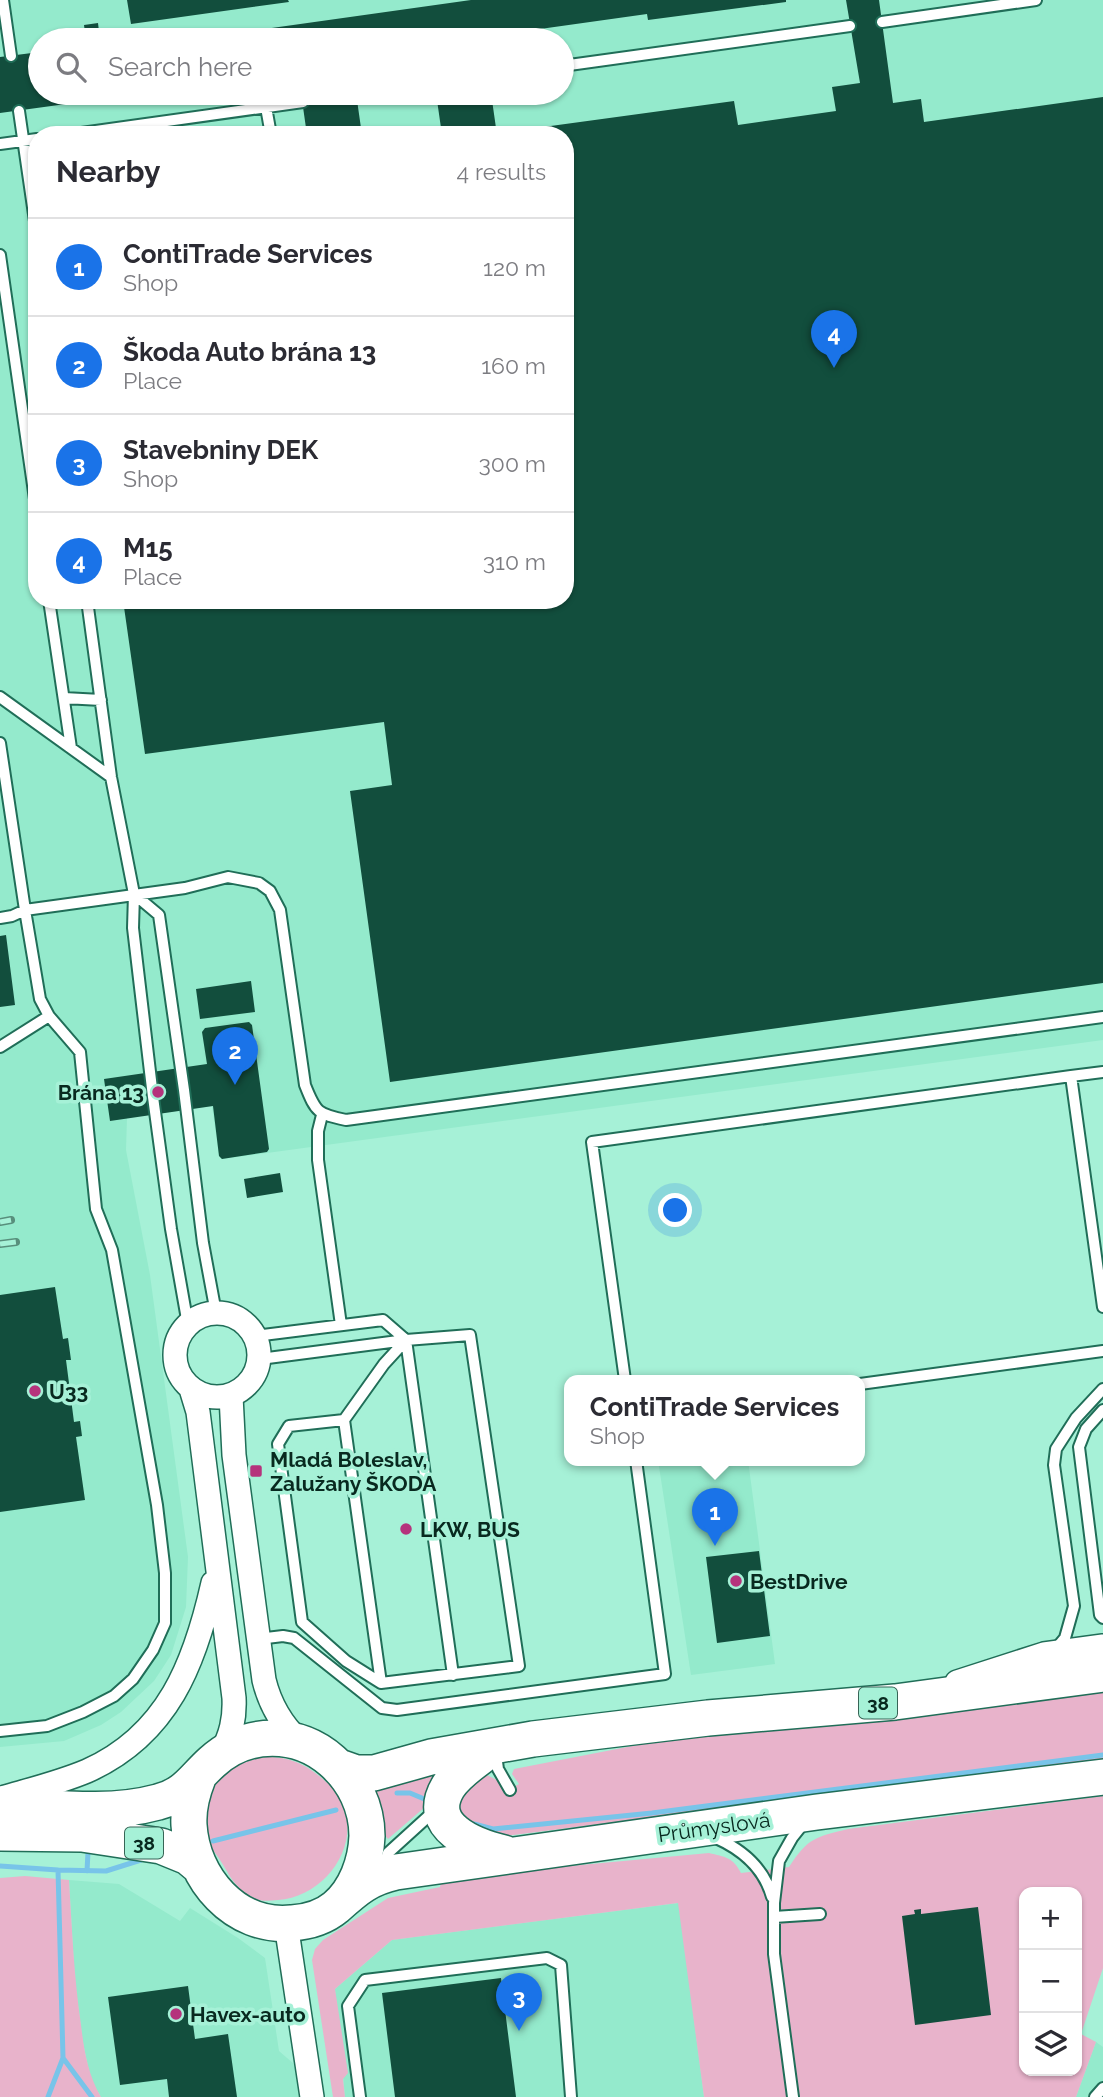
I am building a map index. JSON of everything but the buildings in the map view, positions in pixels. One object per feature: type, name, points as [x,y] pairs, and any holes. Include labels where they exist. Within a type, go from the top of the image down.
[{"type":"main road","name":"38","points":[[0,1804],[95,1810],[136,1807],[179,1794],[209,1766],[246,1742],[259,1739],[300,1742],[321,1752],[339,1767],[356,1773],[374,1773],[431,1757],[496,1745],[708,1718],[895,1702],[1103,1674]]},
{"type":"main road","points":[[496,1745],[449,1786],[443,1805],[444,1814],[456,1834],[476,1845],[504,1853],[522,1853]]},
{"type":"main road","points":[[200,1867],[190,1838],[189,1823],[192,1793],[209,1766]]},
{"type":"main road","points":[[337,1907],[360,1871],[367,1844],[361,1802],[339,1767]]},
{"type":"main road","name":"Průmyslová","points":[[337,1907],[366,1881],[380,1875],[817,1812],[1103,1777]]},
{"type":"main road","name":"38","points":[[0,1833],[82,1834],[161,1846],[181,1854],[200,1867],[216,1893],[241,1913],[263,1921],[286,1924],[313,1919],[337,1907]]},
{"type":"street","points":[[216,1313],[228,1314],[249,1327],[258,1348],[257,1371],[251,1382],[231,1396],[217,1398],[191,1389],[177,1370],[175,1358],[176,1346],[188,1325],[196,1319],[216,1313]]},
{"type":"street","points":[[191,1389],[198,1412],[235,1714],[228,1740],[209,1766]]},
{"type":"street","points":[[231,1396],[234,1455],[264,1680],[272,1705],[284,1726],[300,1742]]},
{"type":"street","points":[[0,1798],[90,1769],[127,1747],[161,1715],[174,1696],[191,1659],[207,1610],[216,1555]]},
{"type":"street","points":[[895,1702],[1044,1654],[1103,1646]]},
{"type":"street","points":[[286,1924],[312,2097]]},
{"type":"lane","points":[[3,0],[11,56]]},
{"type":"lane","points":[[882,22],[1036,0]]},
{"type":"lane","points":[[574,64],[850,26]]},
{"type":"lane","points":[[131,126],[281,105]]},
{"type":"lane","points":[[266,107],[269,126]]},
{"type":"lane","points":[[19,111],[28,170]]},
{"type":"lane","points":[[0,144],[28,140]]},
{"type":"lane","points":[[0,255],[28,450]]},
{"type":"lane","points":[[50,609],[71,748]]},
{"type":"lane","points":[[88,609],[111,777],[134,894],[133,928],[153,1097],[188,1325]]},
{"type":"lane","points":[[0,697],[111,777]]},
{"type":"lane","points":[[64,698],[101,700]]},
{"type":"lane","points":[[0,744],[3,792],[40,999],[49,1016],[80,1052],[96,1209],[113,1250],[158,1505],[165,1573],[165,1623],[153,1650],[133,1679],[114,1696],[83,1713],[47,1726],[0,1731]]},
{"type":"lane","points":[[0,918],[24,910],[185,888],[228,877],[260,883],[270,891],[280,909],[305,1085],[312,1102],[322,1115],[346,1120],[1103,1017]]},
{"type":"lane","points":[[134,894],[159,915],[203,1243],[216,1313]]},
{"type":"lane","points":[[0,1047],[49,1016]]},
{"type":"lane","points":[[624,1375],[592,1142],[1103,1072]]},
{"type":"lane","points":[[1072,1076],[1103,1307]]},
{"type":"lane","points":[[322,1115],[318,1131],[318,1160],[341,1325]]},
{"type":"lane","points":[[258,1348],[341,1325],[383,1320],[406,1340],[453,1675]]},
{"type":"lane","points":[[258,1348],[470,1335],[519,1666],[381,1683],[346,1661],[302,1622],[278,1444],[289,1426],[344,1420]]},
{"type":"lane","points":[[381,1683],[344,1420],[384,1364],[406,1340]]},
{"type":"lane","points":[[865,1383],[1103,1351]]},
{"type":"lane","points":[[1052,1653],[1065,1638],[1074,1606],[1054,1465],[1056,1449],[1076,1419],[1103,1389]]},
{"type":"lane","points":[[1103,1410],[1086,1429],[1079,1447],[1100,1615],[1103,1618]]},
{"type":"lane","points":[[258,1639],[283,1636],[294,1638],[382,1708],[397,1710],[665,1674],[637,1466]]},
{"type":"lane","points":[[496,1745],[498,1769],[510,1790]]},
{"type":"lane","points":[[793,2097],[774,1954],[774,1903],[779,1861],[799,1828],[817,1812]]},
{"type":"lane","points":[[380,1875],[388,1853],[432,1813]]},
{"type":"lane","points":[[697,1829],[729,1844],[752,1861],[766,1881],[774,1903]]},
{"type":"lane","points":[[774,1917],[820,1914]]},
{"type":"lane","points":[[360,2097],[348,2006],[365,1980],[547,1958],[561,1965],[571,2097]]},
{"type":"lane","points":[[1095,2097],[1103,2088]]},
{"type":"shaded area","points":[[0,0],[1103,0],[1103,1040],[222,1159],[219,1156],[212,1106],[127,1118],[126,1150],[150,1275],[188,1557],[186,1607],[171,1655],[154,1681],[121,1712],[101,1725],[64,1741],[0,1747]]},
{"type":"shaded area","points":[[659,1466],[749,1466],[775,1664],[691,1675]]},
{"type":"shaded area","points":[[1103,1687],[1103,1764],[499,1837],[455,1818],[456,1791],[485,1774],[497,1780],[506,1791],[519,1784],[512,1774],[514,1769],[658,1741]]},
{"type":"shaded area","points":[[266,1757],[297,1762],[337,1789],[347,1821],[347,1837],[342,1853],[323,1880],[294,1897],[268,1901],[255,1899],[240,1889],[197,1832],[206,1803],[218,1781],[236,1766]]},
{"type":"shaded area","points":[[437,1770],[425,1807],[388,1839],[379,1828],[373,1791]]},
{"type":"shaded area","points":[[1103,1796],[1103,1968],[1082,2031],[1082,1887],[1019,1887],[1019,2076],[1082,2076],[1082,2035],[1096,2042],[1076,2097],[704,2097],[678,1903],[392,1940],[335,1989],[348,2073],[343,2079],[345,2097],[333,2097],[312,1960],[315,1949],[323,1940],[388,1898],[440,1887],[442,1878],[709,1853],[732,1861],[741,1873],[789,1867],[807,1844],[828,1834],[848,1829]]},
{"type":"shaded area","points":[[25,1876],[69,1880],[75,1971],[84,2044],[90,2071],[101,2097],[0,2097],[0,1878]]},
{"type":"shaded area","name":"Havex-auto","points":[[69,1880],[119,1884],[180,1921],[190,1908],[265,1958],[279,2051],[294,2064],[299,2097],[101,2097],[91,2080],[83,2043],[75,1982]]},
{"type":"shaded area","points":[[679,1903],[704,2097],[345,2097],[335,1989],[392,1940]]},
{"type":"shaded area","points":[[1096,2042],[1103,2047],[1103,2097],[1076,2097]]},
{"type":"waterway","points":[[474,1824],[493,1829],[652,1813],[1103,1755]]},
{"type":"waterway","points":[[397,1793],[410,1793],[429,1801]]},
{"type":"waterway","points":[[213,1841],[336,1810]]},
{"type":"waterway","points":[[87,1871],[88,1852]]},
{"type":"waterway","points":[[58,1870],[106,1871],[141,1860]]},
{"type":"waterway","points":[[0,1866],[58,1870],[63,2058],[92,2097]]},
{"type":"waterway","points":[[48,2097],[63,2058]]},
{"type":"railway","points":[[0,1222],[11,1220]]},
{"type":"railway","points":[[0,1244],[16,1242]]},
{"type":"place","name":"M15","points":[[834,368]]},
{"type":"place","name":"Škoda Auto brána 13","points":[[235,1085]]},
{"type":"place","name":"Brána 13","points":[[158,1092]]},
{"type":"place","name":"U33","points":[[35,1391]]},
{"type":"place","name":"Mladá Boleslav, Zalužany ŠKODA","points":[[256,1471]]},
{"type":"place","name":"LKW, BUS","points":[[406,1529]]},
{"type":"place","name":"ContiTrade Services","points":[[715,1546]]},
{"type":"place","name":"BestDrive","points":[[736,1581]]},
{"type":"place","name":"Havex-auto","points":[[176,2014]]},
{"type":"place","name":"Stavebniny DEK","points":[[519,2031]]}]
